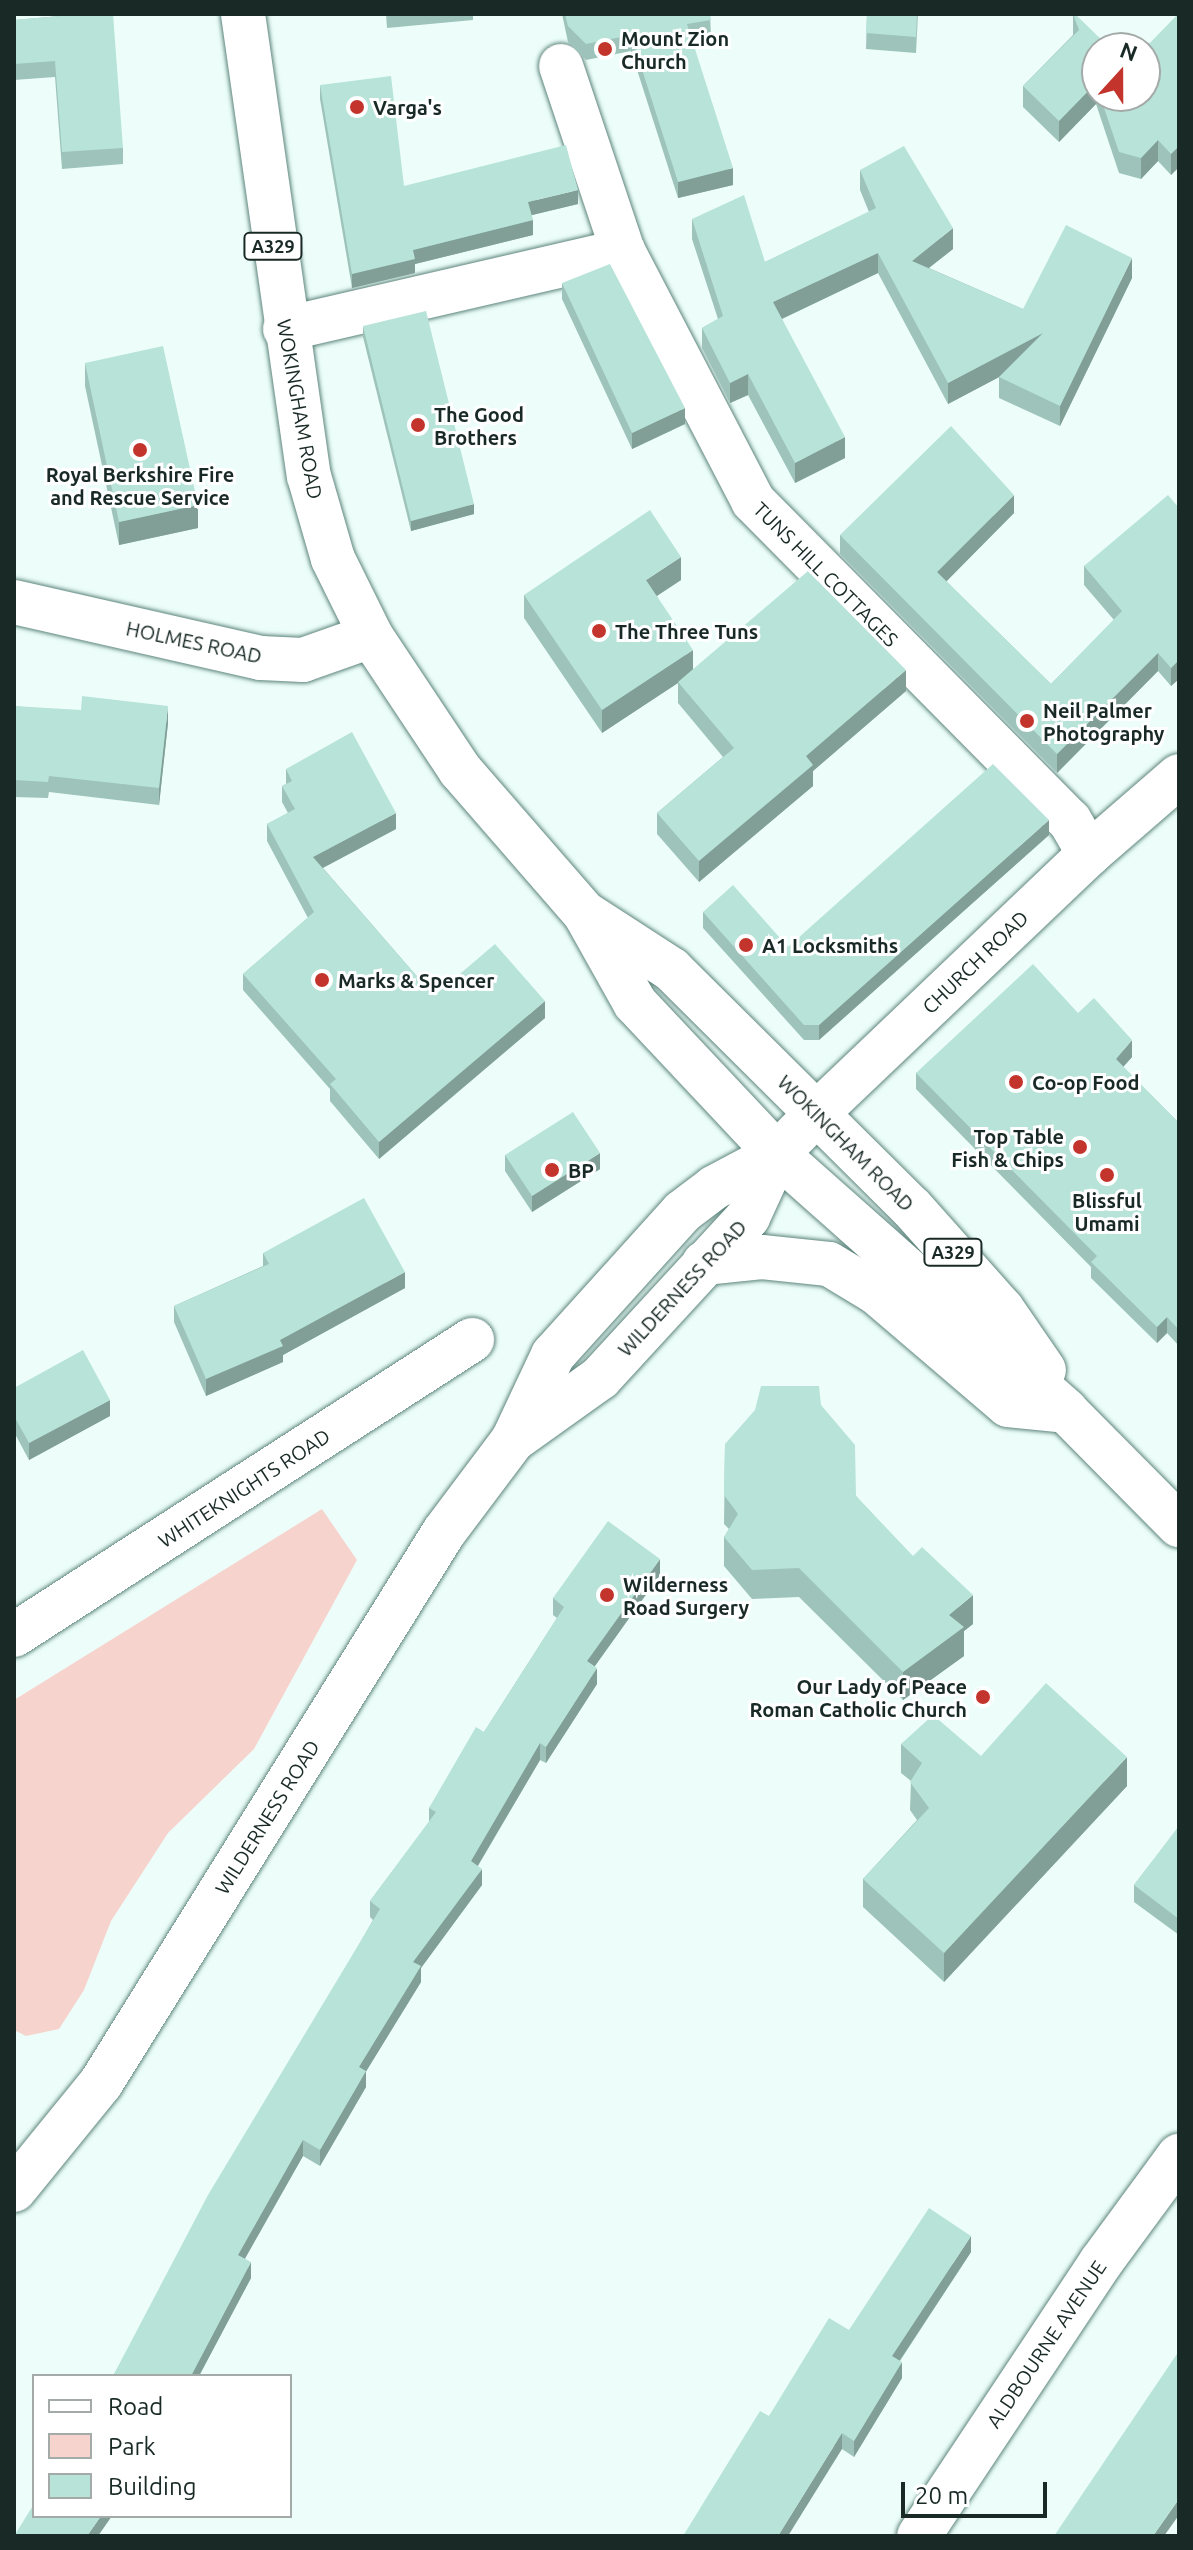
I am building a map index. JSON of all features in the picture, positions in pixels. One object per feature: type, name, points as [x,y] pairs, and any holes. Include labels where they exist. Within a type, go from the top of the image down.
[{"type":"main road","name":"WOKINGHAM ROAD","points":[[243,14],[285,329],[312,486],[333,559],[371,636],[460,770],[585,914],[635,1003],[777,1154],[1066,1411],[1179,1525]]},
{"type":"main road","name":"TUNS HILL COTTAGES","points":[[561,66],[623,251],[753,501],[1070,821],[1089,854]]},
{"type":"main road","points":[[285,329],[623,251]]},
{"type":"main road","name":"HOLMES ROAD","points":[[14,602],[261,658],[303,660],[371,636]]},
{"type":"main road","name":"CHURCH ROAD","points":[[777,1154],[1089,854],[1179,776]]},
{"type":"main road","name":"WOKINGHAM ROAD","points":[[585,914],[671,969],[938,1234],[1002,1309],[1037,1357],[1066,1411]]},
{"type":"main road","name":"WILDERNESS ROAD","points":[[513,1440],[600,1378],[748,1217],[777,1154]]},
{"type":"main road","name":"WILDERNESS ROAD","points":[[14,2189],[101,2083],[444,1532],[513,1440],[531,1392],[586,1314],[682,1212],[715,1187],[777,1154]]},
{"type":"main road","points":[[704,1263],[762,1257],[829,1264],[877,1293],[1008,1405],[1066,1411]]},
{"type":"main road","name":"WHITEKNIGHTS ROAD","points":[[14,1635],[472,1340]]},
{"type":"main road","name":"ALDBOURNE AVENUE","points":[[919,2536],[1101,2262],[1179,2156]]},
{"type":"green space","points":[[322,1509],[357,1560],[254,1749],[168,1833],[111,1921],[84,1990],[59,2029],[26,2036],[14,2030],[14,1700]]},
{"type":"building","points":[[113,14],[123,148],[62,152],[55,61],[14,64],[14,20]]},
{"type":"building","points":[[565,14],[710,14],[711,20],[687,24],[733,168],[678,182],[631,35],[586,44],[568,26]]},
{"type":"building","points":[[867,14],[917,14],[916,37],[866,33]]},
{"type":"building","points":[[1073,14],[1094,32],[1081,32],[1081,98],[1059,121],[1023,86],[1079,30]]},
{"type":"building","points":[[1179,14],[1179,146],[1171,154],[1158,140],[1141,158],[1119,152],[1105,112],[1161,112],[1161,32]]},
{"type":"building","points":[[391,76],[404,186],[566,145],[578,190],[528,202],[533,220],[413,250],[415,259],[352,274],[320,85]]},
{"type":"building","points":[[904,146],[953,228],[912,261],[1023,309],[1066,225],[1132,258],[1060,406],[999,377],[1043,333],[948,383],[878,253],[773,302],[845,437],[795,463],[748,374],[730,383],[702,328],[723,316],[692,219],[744,195],[765,262],[876,208],[860,170]]},
{"type":"building","points":[[610,264],[685,408],[632,433],[562,283]]},
{"type":"building","points":[[426,311],[474,504],[411,521],[363,326]]},
{"type":"building","name":"Royal Berkshire Fire and Rescue Service","points":[[163,346],[198,505],[119,522],[85,363]]},
{"type":"building","points":[[951,426],[1014,495],[937,572],[1051,684],[1122,611],[1084,566],[1168,495],[1179,508],[1179,660],[1171,668],[1158,653],[1057,754],[840,535]]},
{"type":"building","name":"The Three Tuns","points":[[650,510],[681,557],[646,580],[693,650],[602,710],[524,595]]},
{"type":"building","points":[[808,571],[906,670],[806,756],[813,765],[699,861],[657,813],[734,748],[678,682]]},
{"type":"building","points":[[82,696],[168,706],[159,788],[49,776],[48,782],[14,780],[14,706],[81,710]]},
{"type":"building","points":[[352,732],[396,813],[313,857],[434,996],[495,944],[545,1001],[379,1142],[330,1084],[336,1079],[243,974],[314,912],[267,824],[295,809],[282,786],[292,781],[286,769]]},
{"type":"building","points":[[993,764],[1049,820],[819,1025],[804,1025],[703,912],[733,885],[788,947]]},
{"type":"building","points":[[1033,964],[1078,1013],[1094,998],[1132,1040],[1116,1059],[1179,1123],[1179,1330],[1167,1317],[1157,1327],[1091,1262],[1097,1256],[916,1073]]},
{"type":"building","name":"BP","points":[[573,1112],[600,1153],[532,1196],[505,1155]]},
{"type":"building","points":[[364,1198],[405,1272],[280,1340],[283,1346],[206,1379],[174,1306],[269,1264],[263,1253]]},
{"type":"building","points":[[83,1350],[110,1400],[29,1443],[14,1416],[14,1388]]},
{"type":"building","points":[[761,1386],[819,1386],[821,1405],[855,1445],[856,1496],[913,1556],[922,1547],[973,1595],[949,1615],[964,1627],[903,1672],[799,1568],[752,1570],[724,1537],[738,1514],[724,1495],[725,1444],[755,1410]]},
{"type":"building","points":[[608,1521],[660,1559],[587,1661],[597,1668],[546,1747],[540,1743],[471,1861],[482,1869],[413,1962],[421,1966],[359,2067],[366,2071],[320,2150],[303,2140],[238,2255],[251,2262],[192,2374],[114,2374],[208,2195],[380,1909],[370,1901],[436,1812],[429,1808],[476,1727],[484,1732],[564,1607],[553,1598]]},
{"type":"building","points":[[1046,1683],[1127,1757],[944,1953],[863,1879],[929,1808],[910,1782],[922,1763],[901,1744],[933,1715],[981,1756]]},
{"type":"building","points":[[1179,1827],[1179,1919],[1134,1885]]},
{"type":"building","points":[[929,2208],[971,2236],[892,2356],[902,2362],[854,2441],[842,2433],[778,2536],[683,2536],[760,2411],[769,2416],[829,2318],[849,2330]]},
{"type":"building","points":[[1179,2351],[1179,2499],[1153,2536],[1054,2536]]},
{"type":"building","points":[[32,2507],[32,2518],[100,2518],[87,2536],[14,2536]]},
{"type":"place","name":"Mount Zion Church","points":[[605,49]]},
{"type":"place","name":"Varga's","points":[[357,107]]},
{"type":"place","name":"The Good Brothers","points":[[418,425]]},
{"type":"place","name":"Royal Berkshire Fire and Rescue Service","points":[[140,450]]},
{"type":"place","name":"The Three Tuns","points":[[599,631]]},
{"type":"place","name":"Neil Palmer Photography","points":[[1027,721]]},
{"type":"place","name":"A1 Locksmiths","points":[[746,945]]},
{"type":"place","name":"Marks & Spencer","points":[[322,980]]},
{"type":"place","name":"Co-op Food","points":[[1016,1082]]},
{"type":"place","name":"Top Table Fish & Chips","points":[[1080,1147]]},
{"type":"place","name":"BP","points":[[552,1170]]},
{"type":"place","name":"Blissful Umami","points":[[1107,1175]]},
{"type":"place","name":"Wilderness Road Surgery","points":[[607,1595]]},
{"type":"place","name":"Our Lady of Peace Roman Catholic Church","points":[[983,1697]]}]
